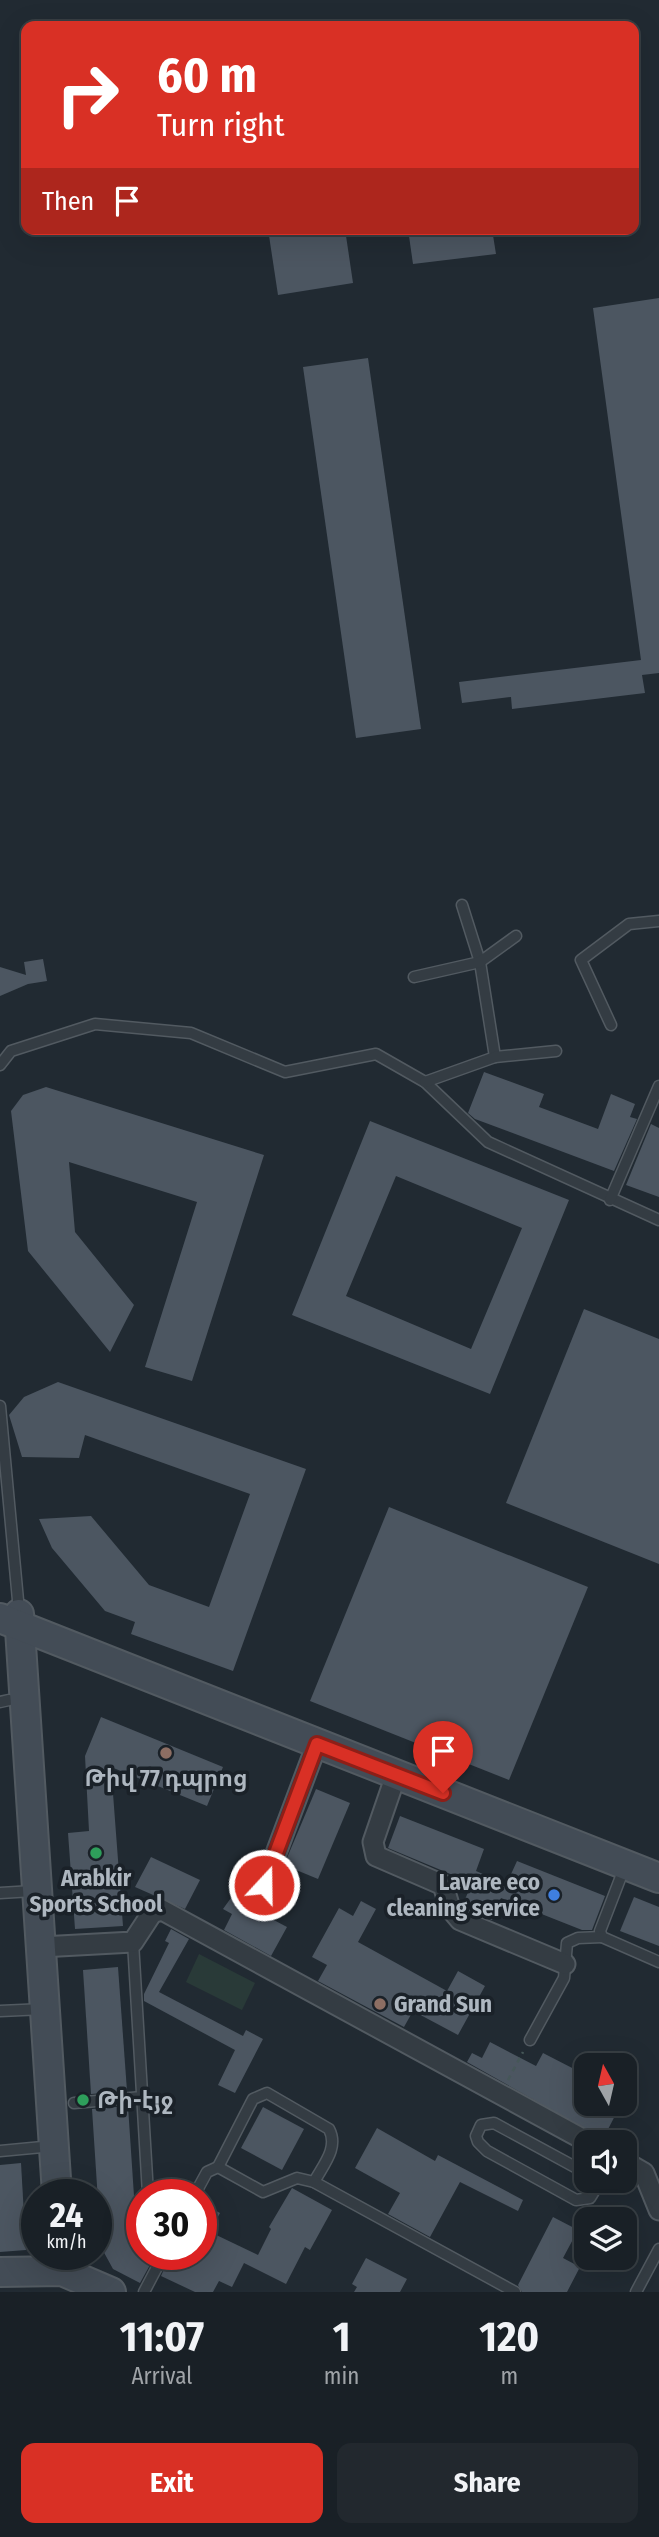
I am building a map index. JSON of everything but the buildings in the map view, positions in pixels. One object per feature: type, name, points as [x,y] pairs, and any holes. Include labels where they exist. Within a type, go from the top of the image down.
[{"type":"street","points":[[8,1617],[4,1701],[20,1892],[39,2010],[48,2146],[54,2179]]},
{"type":"street","points":[[8,1617],[317,1744],[659,1878]]},
{"type":"street","points":[[8,1617],[659,1865]]},
{"type":"street","points":[[8,1617],[20,1892],[41,1947],[39,2010]]},
{"type":"street","points":[[264,1885],[317,1744]]},
{"type":"street","points":[[396,1775],[373,1842],[376,1856],[443,1885],[450,1908],[460,1920],[565,1964]]},
{"type":"street","points":[[41,1947],[133,1942],[152,1913],[162,1910],[574,2134]]},
{"type":"street","points":[[46,2179],[48,2146]]},
{"type":"street","points":[[637,2178],[659,2210]]},
{"type":"street","points":[[0,2272],[56,2274],[111,2292]]},
{"type":"street","points":[[0,2280],[56,2274],[96,2292]]},
{"type":"lane","points":[[462,905],[480,962],[495,1058]]},
{"type":"lane","points":[[611,1025],[581,960],[629,924],[659,921]]},
{"type":"lane","points":[[414,977],[480,962],[516,936]]},
{"type":"lane","points":[[0,1065],[11,1051],[95,1024],[191,1033],[285,1072],[376,1054],[425,1082],[488,1142],[610,1200],[659,1220]]},
{"type":"lane","points":[[425,1082],[495,1058],[556,1051]]},
{"type":"lane","points":[[610,1200],[659,1086]]},
{"type":"lane","points":[[0,1406],[8,1617]]},
{"type":"lane","points":[[602,1937],[600,1931],[625,1865]]},
{"type":"lane","points":[[530,2040],[564,1978],[567,1943],[572,1939],[602,1937],[659,1962]]},
{"type":"lane","points":[[133,1942],[147,2179]]},
{"type":"lane","points":[[0,2011],[39,2010]]},
{"type":"lane","points":[[203,2179],[207,2172],[218,2166],[253,2099],[267,2093],[329,2129],[334,2138],[332,2150],[314,2182]]},
{"type":"lane","points":[[74,2103],[142,2097]]},
{"type":"lane","points":[[574,2166],[495,2123],[481,2125],[478,2129],[478,2142],[487,2151],[576,2200],[590,2198],[593,2193]]},
{"type":"lane","points":[[0,2151],[48,2146]]},
{"type":"lane","points":[[218,2166],[263,2192],[297,2178],[314,2182],[516,2292]]},
{"type":"lane","points":[[636,2292],[659,2249]]},
{"type":"lane","points":[[144,2292],[156,2270]]},
{"type":"path","points":[[504,2088],[520,2058]]},
{"type":"shaded area","points":[[199,1954],[255,1983],[242,2010],[186,1982]]},
{"type":"place","name":"Թիվ 77 դպրոց","points":[[166,1753]]},
{"type":"place","name":"Arabkir Sports School","points":[[96,1853]]},
{"type":"place","name":"Lavare eco cleaning service","points":[[554,1895]]},
{"type":"place","name":"Grand Sun","points":[[380,2004]]},
{"type":"place","name":"Թի-էյջ","points":[[83,2100]]},
{"type":"route","points":[[264,1885],[317,1744],[443,1793]]}]
